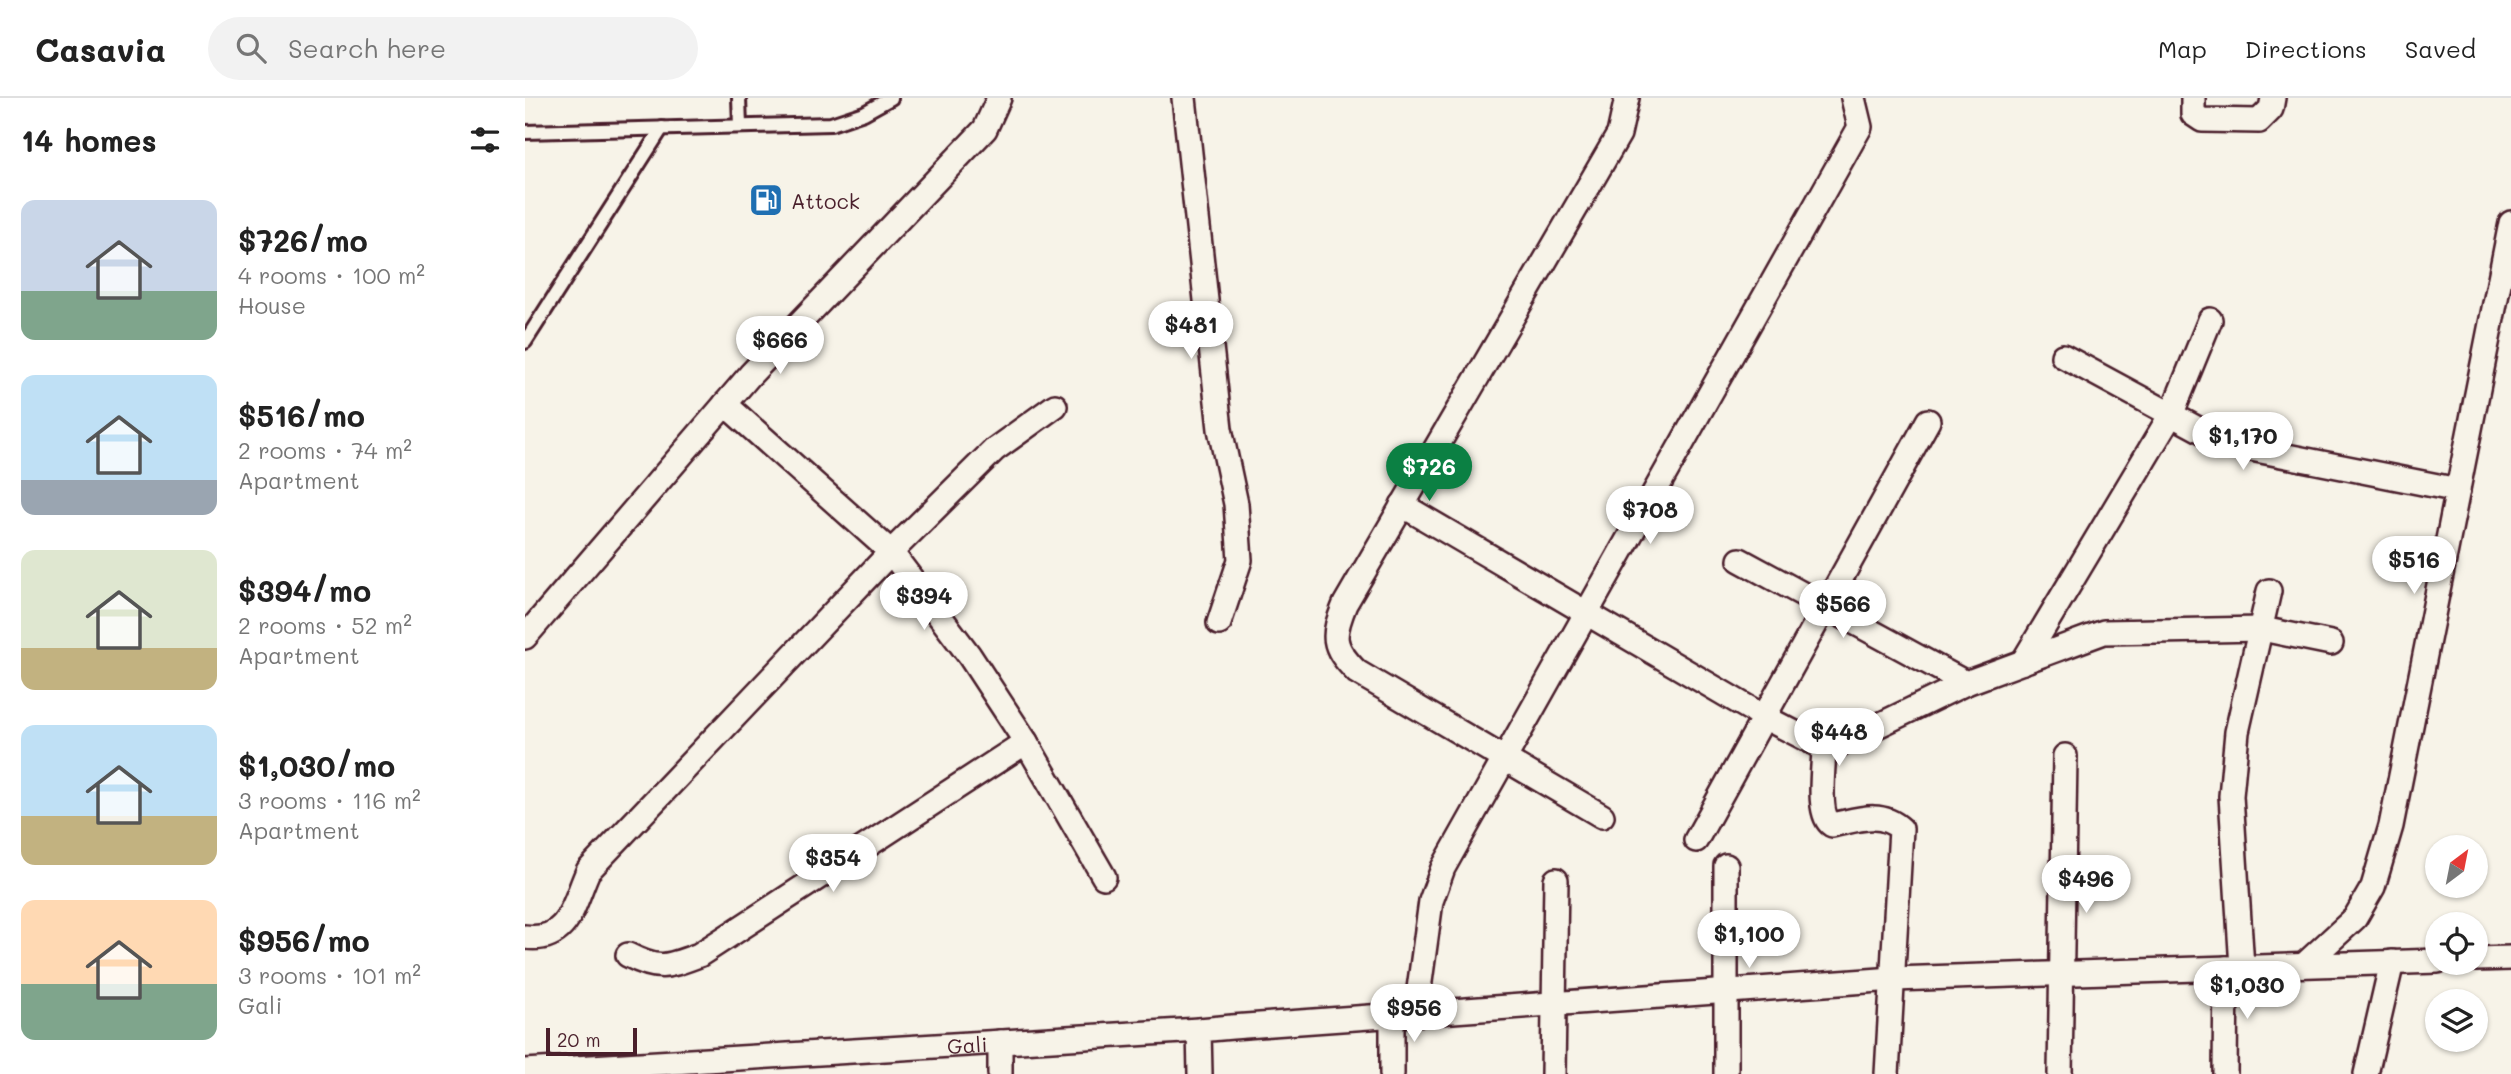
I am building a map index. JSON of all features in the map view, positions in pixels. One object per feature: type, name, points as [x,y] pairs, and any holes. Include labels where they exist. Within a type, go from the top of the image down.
[{"type":"street","points":[[525,637],[725,404],[985,130],[999,98]]},
{"type":"street","points":[[1184,98],[1220,429],[1236,504],[1240,560],[1219,623]]},
{"type":"street","points":[[1602,816],[1357,671],[1340,654],[1334,631],[1345,604],[1619,134],[1627,98]]},
{"type":"street","points":[[1416,1011],[1431,901],[1443,868],[1860,127],[1853,98]]},
{"type":"street","points":[[2193,98],[2193,114],[2202,120],[2259,121],[2271,109],[2273,98]]},
{"type":"street","points":[[2304,965],[2355,918],[2372,887],[2391,825],[2511,223]]},
{"type":"street","points":[[2023,662],[2172,413],[2210,320]]},
{"type":"street","points":[[2063,356],[2226,444],[2458,489]]},
{"type":"street","points":[[725,404],[891,552],[969,655],[1026,742],[1104,877]]},
{"type":"street","points":[[525,937],[552,936],[564,926],[588,871],[891,552],[994,450],[1055,406]]},
{"type":"street","points":[[1696,840],[1928,421]]},
{"type":"street","points":[[1402,505],[1764,717],[1825,748],[1834,747],[1966,683],[2104,632],[2262,629],[2331,643]]},
{"type":"street","points":[[1740,560],[1966,683]]},
{"type":"street","points":[[2225,1074],[2234,968],[2231,796],[2237,732],[2269,591]]},
{"type":"street","points":[[628,955],[652,967],[672,965],[699,955],[1026,742]]},
{"type":"street","points":[[1825,748],[1823,810],[1827,821],[1832,825],[1880,816],[1891,819],[1901,829],[1887,1074]]},
{"type":"street","points":[[2060,1074],[2065,756]]},
{"type":"street","points":[[1725,866],[1728,989],[1725,1074]]},
{"type":"street","points":[[1553,1074],[1556,880]]},
{"type":"street","points":[[2488,959],[2511,958]]},
{"type":"street","name":"Gali","points":[[525,1071],[771,1065],[1000,1042],[1893,979],[2425,961]]},
{"type":"street","points":[[2366,1074],[2392,962]]},
{"type":"street","points":[[1392,1013],[1392,1074]]},
{"type":"street","points":[[1199,1030],[1200,1074]]},
{"type":"street","points":[[1000,1042],[1000,1074]]},
{"type":"lane","points":[[739,98],[740,126]]},
{"type":"lane","points":[[525,132],[831,124],[864,113],[891,98]]},
{"type":"lane","points":[[525,342],[662,128]]},
{"type":"place","name":"Attock","points":[[766,200]]}]
